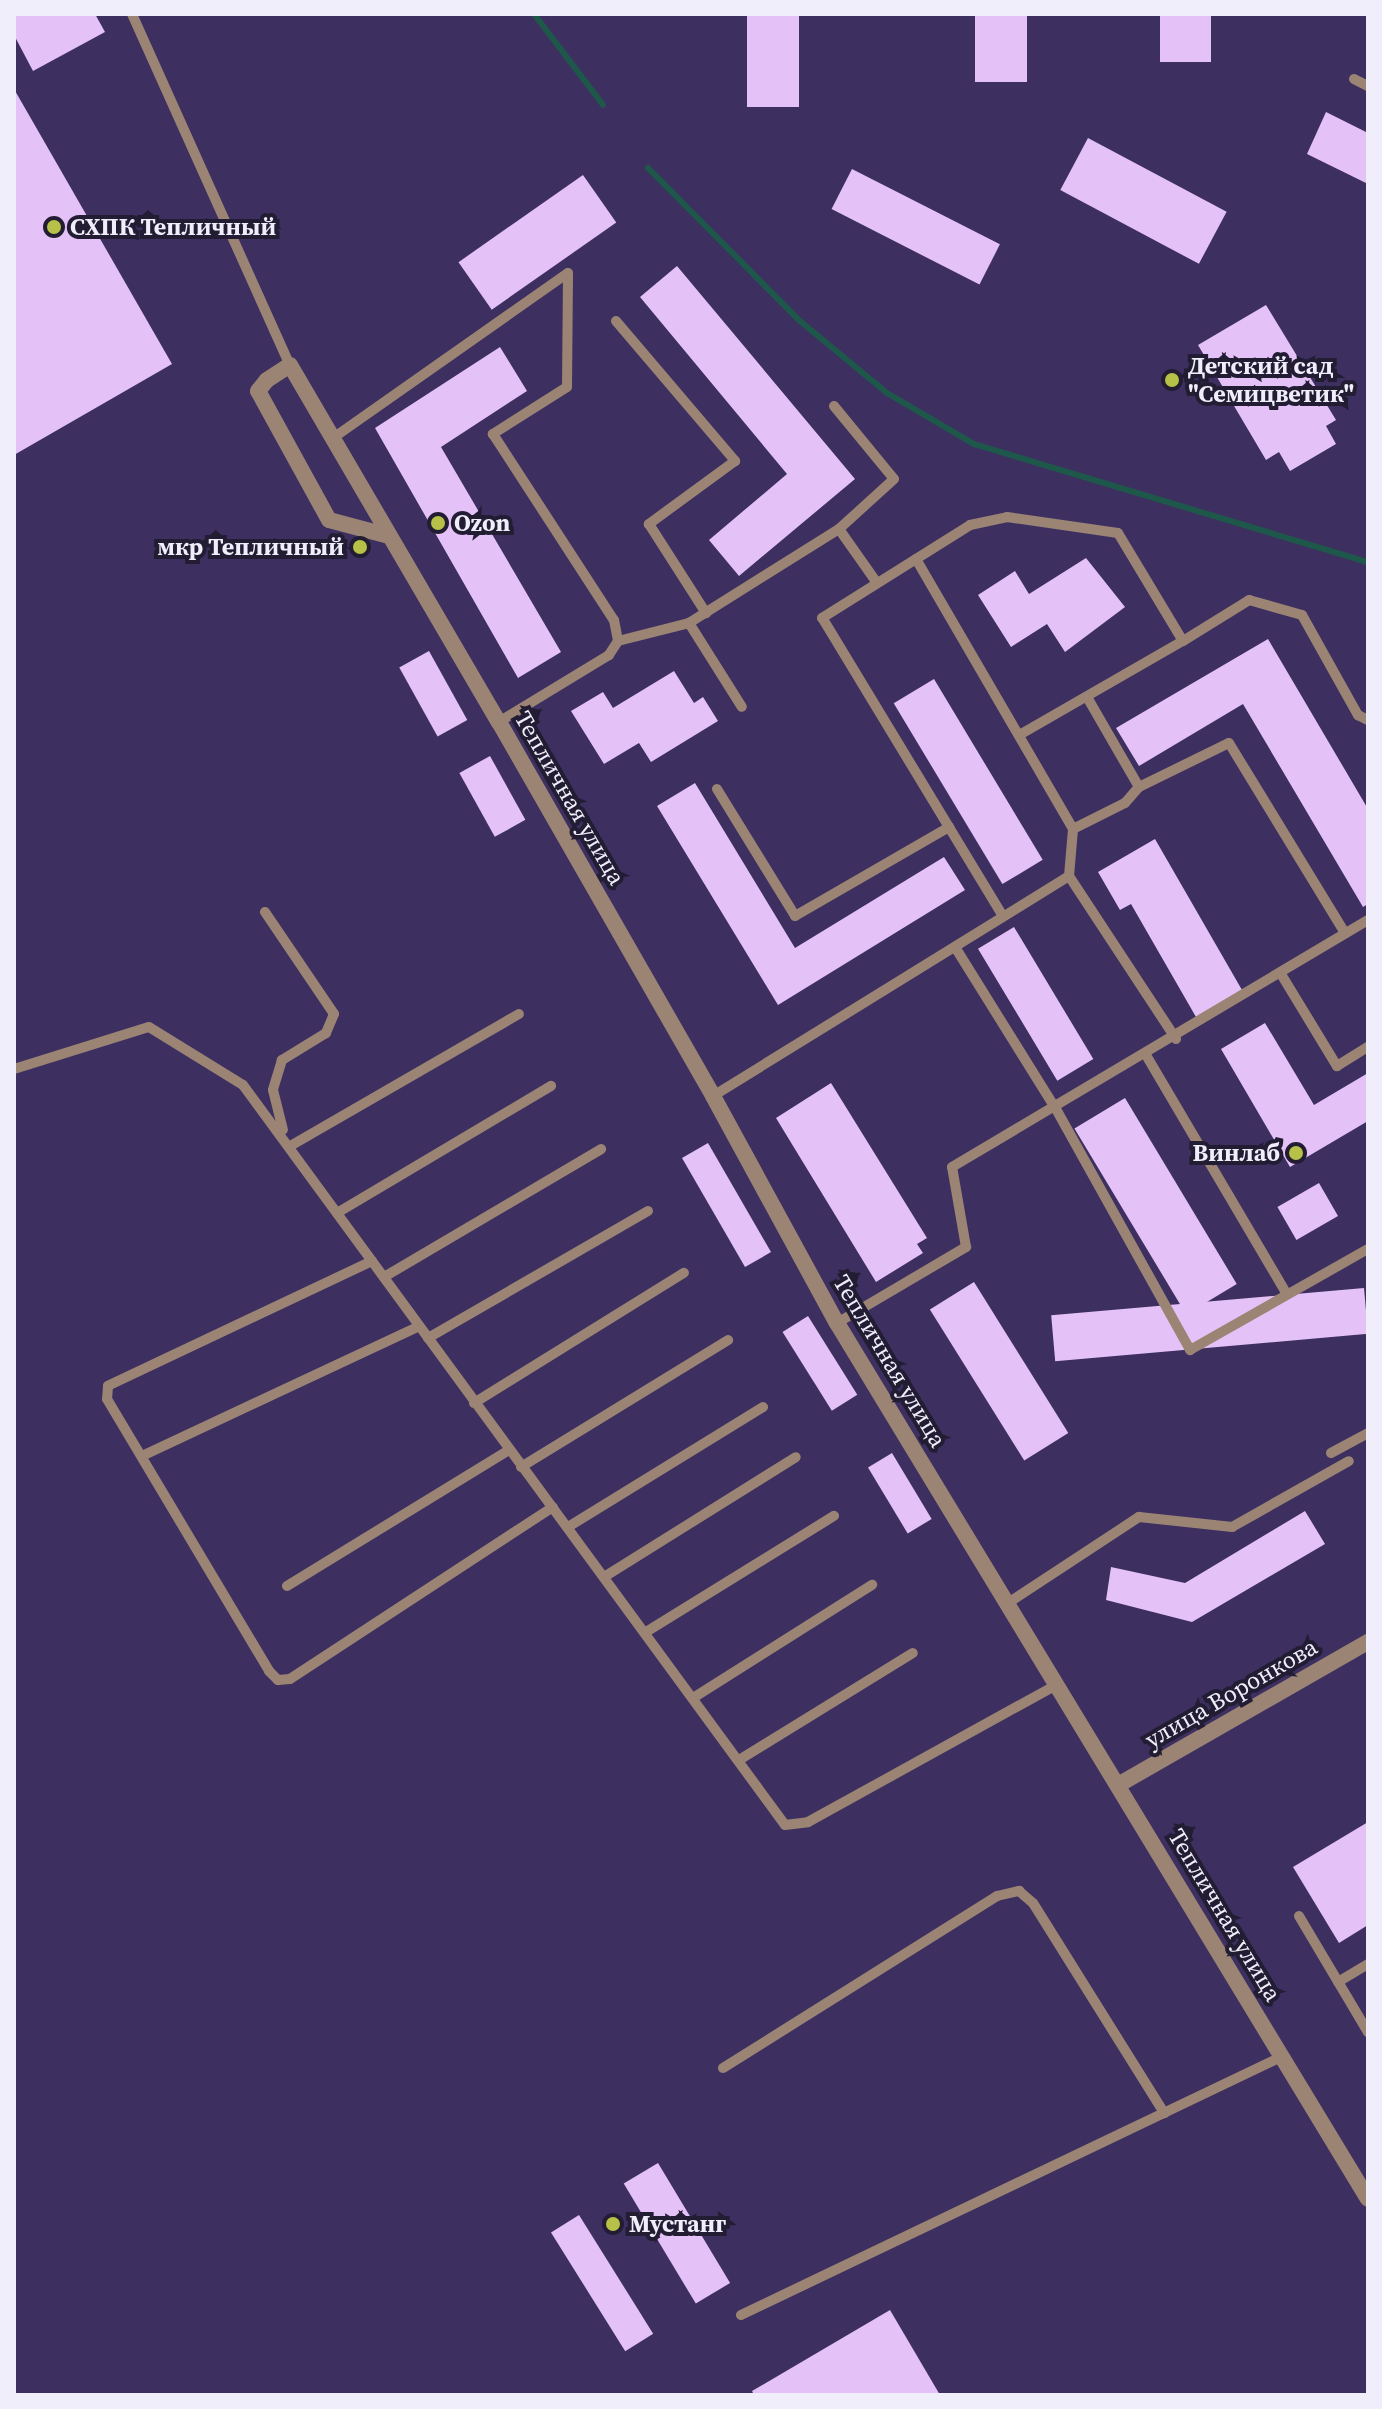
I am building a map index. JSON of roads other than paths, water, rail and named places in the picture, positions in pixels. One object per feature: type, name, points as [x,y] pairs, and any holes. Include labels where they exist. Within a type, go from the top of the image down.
[{"type":"street","name":"Тепличная улица","points":[[290,365],[713,1096],[837,1323],[1368,2199]]},
{"type":"street","points":[[290,365],[258,391],[329,520],[389,536]]},
{"type":"street","name":"улица Воронкова","points":[[1118,1785],[1368,1642]]},
{"type":"lane","points":[[132,14],[290,365]]},
{"type":"lane","points":[[1354,79],[1368,86]]},
{"type":"lane","points":[[333,438],[568,273],[567,387],[493,434],[614,620],[618,641]]},
{"type":"lane","points":[[616,321],[735,461],[649,524],[706,613]]},
{"type":"lane","points":[[499,722],[609,655],[618,641],[689,623],[706,613],[839,529],[894,479],[834,406]]},
{"type":"lane","points":[[1001,913],[822,618],[970,525],[1007,517],[1118,533],[1183,641]]},
{"type":"lane","points":[[839,529],[877,583]]},
{"type":"lane","points":[[916,559],[1021,734],[1073,829],[1069,876],[1176,1039]]},
{"type":"lane","points":[[1021,734],[1249,600],[1302,615],[1358,715],[1368,720]]},
{"type":"lane","points":[[689,623],[742,707]]},
{"type":"lane","points":[[1087,697],[1139,787]]},
{"type":"lane","points":[[1073,829],[1125,803],[1139,787],[1229,743],[1345,933]]},
{"type":"lane","points":[[717,789],[795,916],[949,827]]},
{"type":"lane","points":[[713,1096],[955,947],[1001,913],[1069,876]]},
{"type":"lane","points":[[265,912],[334,1014],[326,1033],[282,1060],[273,1090],[283,1132]]},
{"type":"lane","points":[[837,1323],[966,1247],[952,1167],[1176,1039],[1368,920]]},
{"type":"lane","points":[[955,947],[1056,1109],[1190,1350],[1368,1249]]},
{"type":"lane","points":[[1281,974],[1337,1066],[1368,1047]]},
{"type":"lane","points":[[292,1145],[519,1014]]},
{"type":"lane","points":[[14,1069],[149,1027],[243,1085],[283,1132],[337,1213],[474,1403],[646,1632],[785,1825],[795,1827],[1058,1684]]},
{"type":"lane","points":[[1146,1055],[1287,1294]]},
{"type":"lane","points":[[337,1213],[551,1086]]},
{"type":"lane","points":[[384,1277],[601,1149]]},
{"type":"lane","points":[[428,1338],[648,1211]]},
{"type":"lane","points":[[372,1261],[108,1386],[107,1399],[278,1680],[290,1679],[553,1507]]},
{"type":"lane","points":[[474,1403],[684,1273]]},
{"type":"lane","points":[[142,1456],[419,1326]]},
{"type":"lane","points":[[521,1467],[728,1340]]},
{"type":"lane","points":[[568,1527],[763,1407]]},
{"type":"lane","points":[[1331,1453],[1368,1433]]},
{"type":"lane","points":[[287,1586],[509,1450]]},
{"type":"lane","points":[[604,1577],[796,1457]]},
{"type":"lane","points":[[1008,1603],[1139,1517],[1232,1527],[1349,1461]]},
{"type":"lane","points":[[646,1632],[834,1516]]},
{"type":"lane","points":[[693,1698],[872,1585]]},
{"type":"lane","points":[[739,1760],[913,1653]]},
{"type":"lane","points":[[723,2068],[997,1896],[1019,1891],[1033,1903],[1164,2113]]},
{"type":"lane","points":[[1299,1916],[1368,2032]]},
{"type":"lane","points":[[1338,1982],[1368,1964]]},
{"type":"lane","points":[[741,2315],[1283,2056]]},
{"type":"waterway","points":[[534,14],[603,105]]},
{"type":"waterway","points":[[648,168],[800,321],[887,393],[974,444],[1368,562]]},
{"type":"place","name":"СХПК Тепличный","points":[[54,227]]},
{"type":"place","name":"Детский сад \"Семицветик\"","points":[[1172,380]]},
{"type":"place","name":"Ozon","points":[[438,523]]},
{"type":"place","name":"мкр Тепличный","points":[[360,547]]},
{"type":"place","name":"Винлаб","points":[[1296,1153]]},
{"type":"place","name":"Мустанг","points":[[613,2224]]}]
